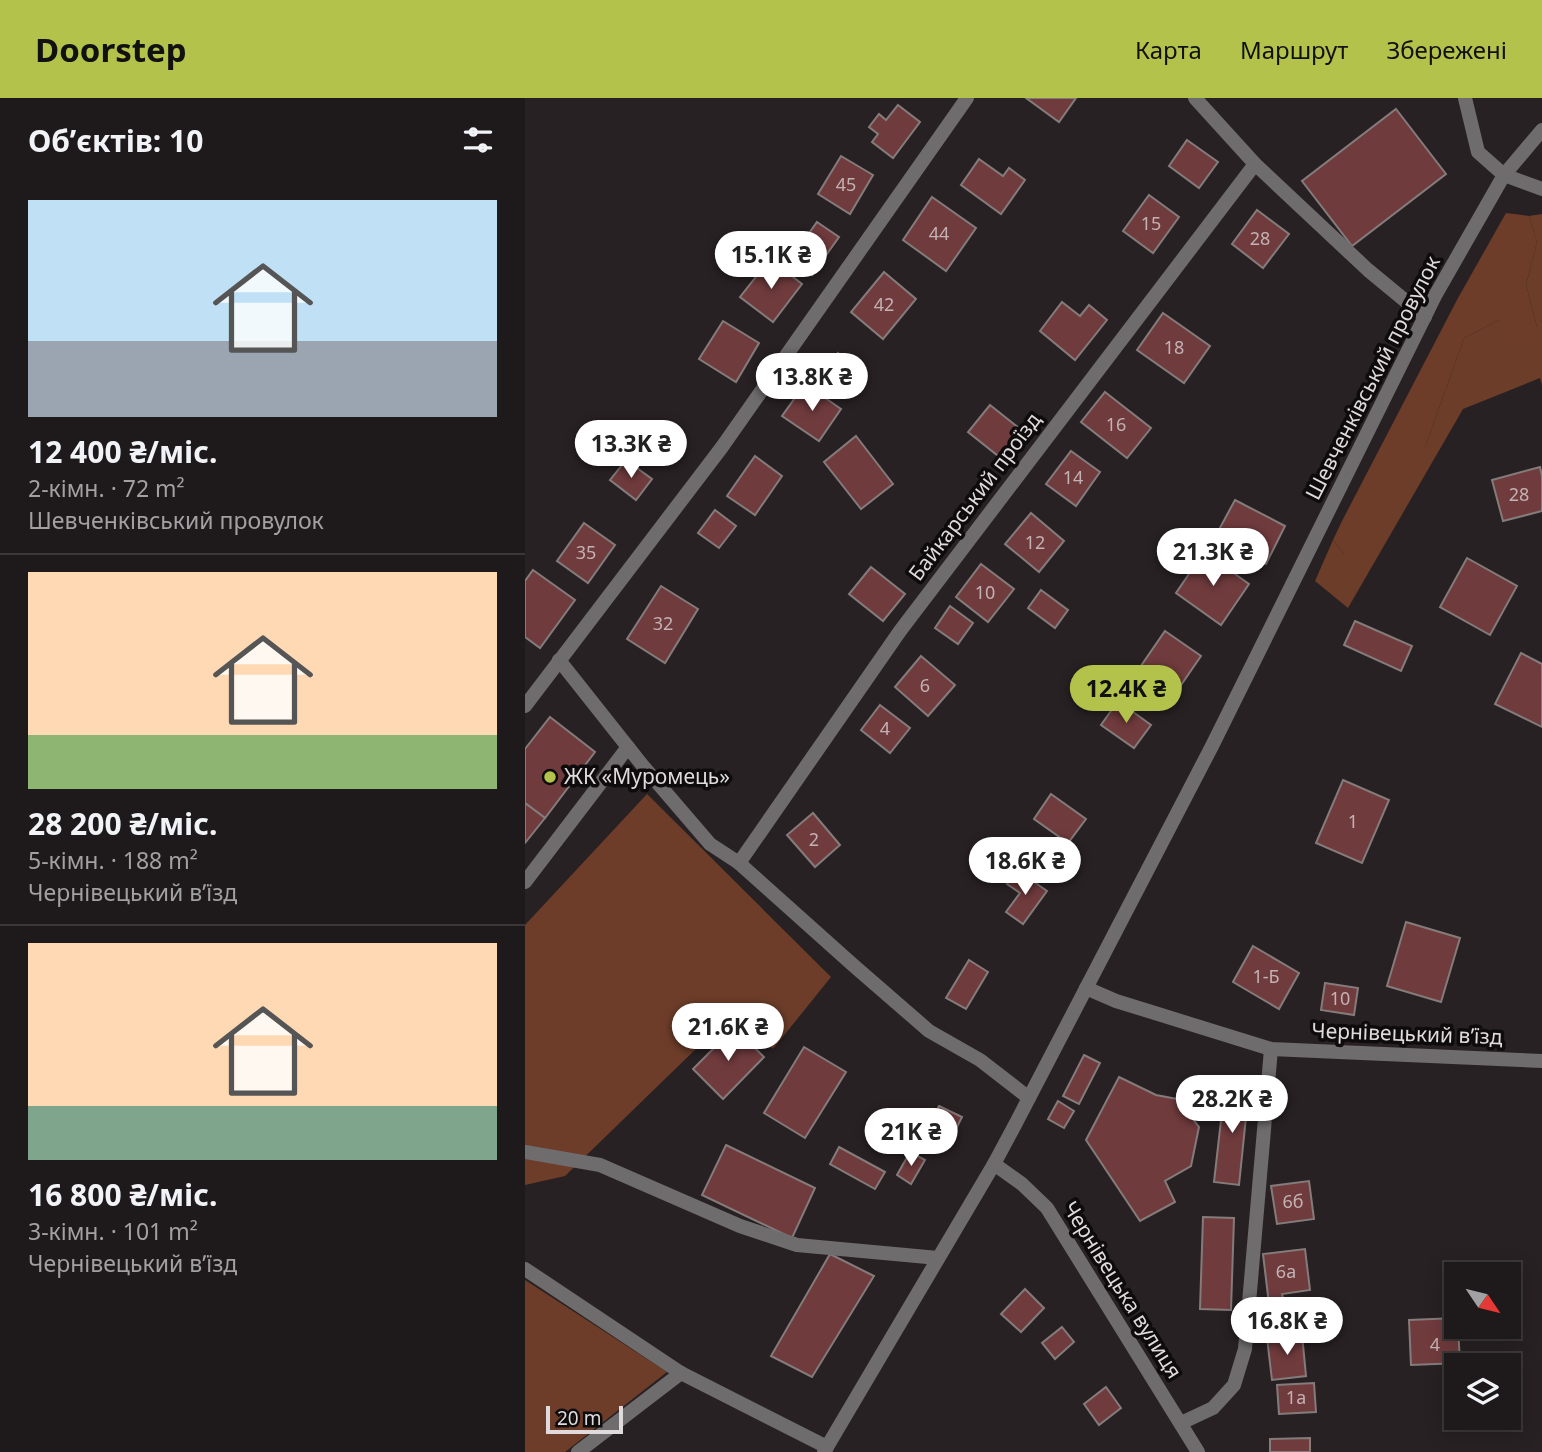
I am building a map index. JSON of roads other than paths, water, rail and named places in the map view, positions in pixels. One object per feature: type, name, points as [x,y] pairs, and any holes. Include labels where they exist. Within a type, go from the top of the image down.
[{"type":"street","points":[[525,706],[722,447],[967,98]]},
{"type":"street","points":[[1195,98],[1255,164],[1368,270],[1425,317]]},
{"type":"street","points":[[1465,98],[1478,152],[1504,175],[1542,189]]},
{"type":"street","name":"Шевченківський провулок","points":[[826,1449],[1029,1098],[1212,746],[1436,294],[1504,175],[1542,130]]},
{"type":"street","name":"Байкарський проїзд","points":[[740,863],[900,631],[1255,164]]},
{"type":"street","points":[[559,660],[710,844],[740,863],[929,1031],[980,1060],[1029,1098]]},
{"type":"street","points":[[525,882],[628,747]]},
{"type":"street","name":"Чернівецький вʼїзд","points":[[1086,988],[1116,1001],[1271,1049],[1542,1061]]},
{"type":"street","points":[[1181,1423],[1213,1408],[1234,1385],[1245,1349],[1271,1049]]},
{"type":"street","points":[[525,1152],[600,1166],[740,1226],[797,1245],[938,1258]]},
{"type":"street","name":"Чернівецька вулиця","points":[[993,1164],[1022,1184],[1047,1208],[1198,1452]]},
{"type":"street","points":[[525,1269],[681,1373],[826,1449]]},
{"type":"street","points":[[578,1452],[681,1373]]},
{"type":"place","name":"ЖК «Муромець»","points":[[550,777]]}]
